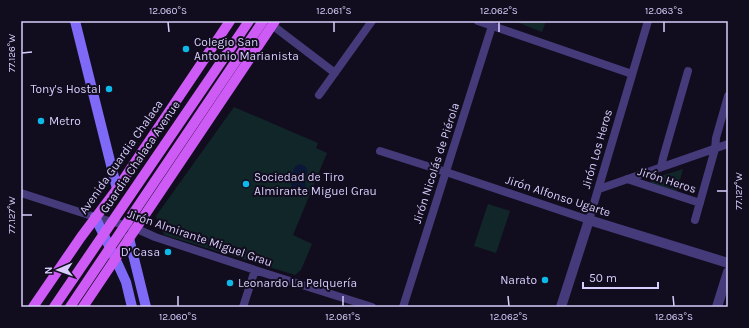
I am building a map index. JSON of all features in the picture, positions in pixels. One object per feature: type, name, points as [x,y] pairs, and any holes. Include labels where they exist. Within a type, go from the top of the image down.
[{"type":"main road","points":[[75,21],[117,189]]},
{"type":"main road","name":"Avenida Guardia Chalaca","points":[[33,307],[95,217],[117,189],[230,21]]},
{"type":"main road","name":"Guardia Chalaca Avenue","points":[[54,307],[249,21]]},
{"type":"main road","points":[[83,307],[270,22]]},
{"type":"main road","points":[[70,307],[270,22]]},
{"type":"main road","points":[[95,217],[116,258],[126,282],[132,307]]},
{"type":"main road","points":[[129,238],[146,307]]},
{"type":"street","points":[[319,95],[372,21]]},
{"type":"street","points":[[478,21],[632,74]]},
{"type":"street","name":"Jirón Los Heros","points":[[561,307],[599,189],[648,21]]},
{"type":"street","points":[[270,22],[335,73]]},
{"type":"street","name":"Jirón Nicolás de Piérola","points":[[403,307],[492,26]]},
{"type":"street","points":[[661,168],[688,71]]},
{"type":"street","points":[[695,220],[728,96]]},
{"type":"street","points":[[599,189],[728,144]]},
{"type":"street","name":"Jirón Alfonso Ugarte","points":[[380,151],[589,220],[728,263]]},
{"type":"street","name":"Jirón Heros","points":[[627,179],[700,203]]},
{"type":"street","name":"Jirón Almirante Miguel Grau","points":[[21,193],[95,217],[135,228],[155,237],[372,307]]},
{"type":"street","points":[[243,307],[255,270]]},
{"type":"street","points":[[717,307],[728,272]]},
{"type":"green space","points":[[514,21],[546,21],[542,32]]},
{"type":"green space","name":"Sociedad de Tiro Almirante Miguel Grau","points":[[234,107],[318,143],[316,148],[327,153],[293,235],[312,244],[301,270],[295,275],[164,235],[156,216]]},
{"type":"green space","points":[[683,169],[677,191],[650,184],[651,179]]},
{"type":"green space","points":[[488,204],[510,211],[496,253],[474,246]]},
{"type":"water","points":[[300,164],[305,166],[307,174],[304,178],[306,184],[305,188],[298,190],[291,186],[291,182],[295,177],[293,169]]},
{"type":"place","name":"Colegio San Antonio Marianista","points":[[186,49]]},
{"type":"place","name":"Tony's Hostal","points":[[109,89]]},
{"type":"place","name":"Metro","points":[[41,121]]},
{"type":"place","name":"Sociedad de Tiro Almirante Miguel Grau","points":[[246,184]]},
{"type":"place","name":"D' Casa","points":[[168,252]]},
{"type":"place","name":"Narato","points":[[545,280]]},
{"type":"place","name":"Leonardo La Pelquería","points":[[230,283]]}]
